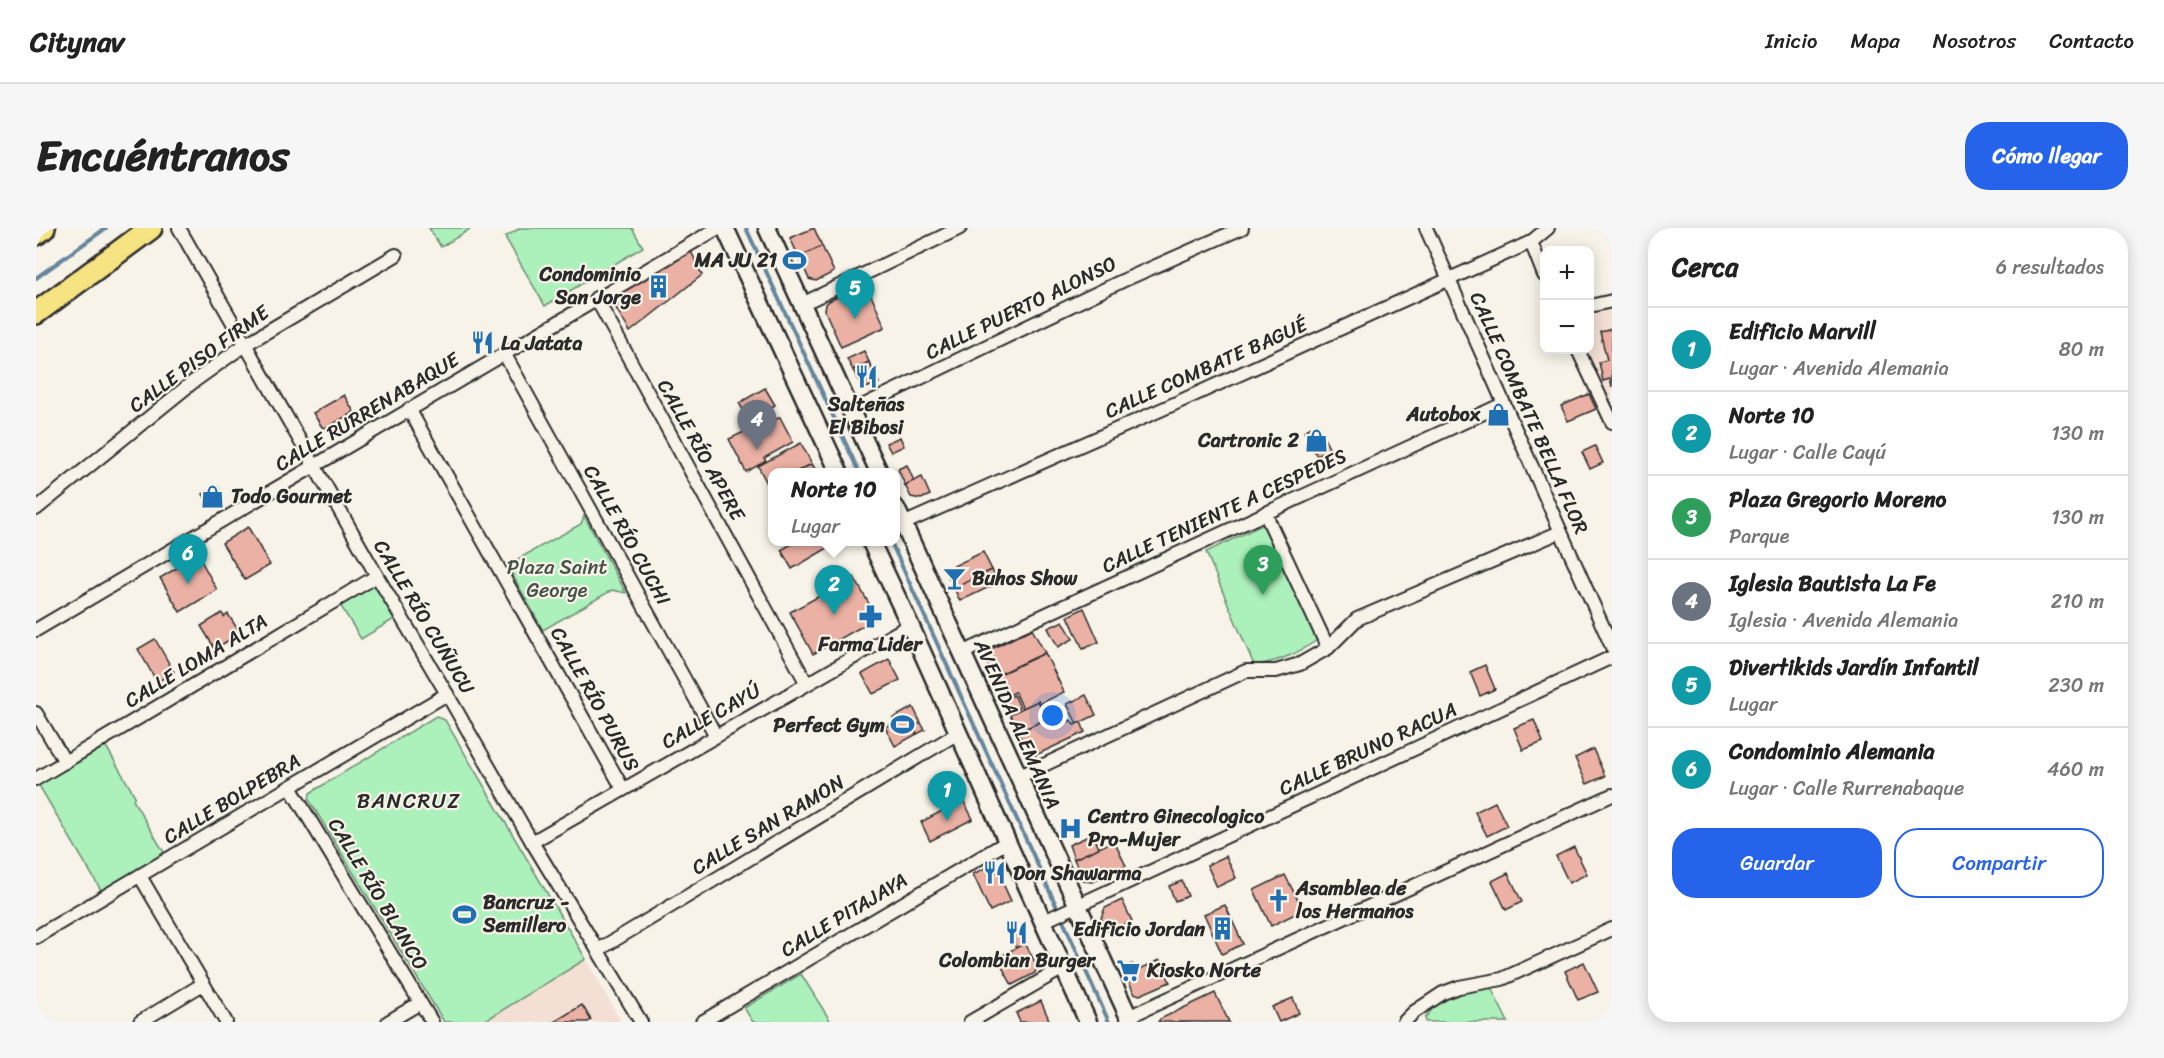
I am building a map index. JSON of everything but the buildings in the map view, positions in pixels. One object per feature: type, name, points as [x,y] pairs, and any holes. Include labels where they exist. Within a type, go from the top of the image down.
[{"type":"highway","points":[[36,234],[44,228]]},
{"type":"highway","points":[[36,313],[151,228]]},
{"type":"main road","points":[[725,228],[836,468]]},
{"type":"main road","points":[[767,228],[877,468]]},
{"type":"main road","name":"AVENIDA ALEMANIA","points":[[900,528],[962,653],[1018,777],[1071,909],[1129,1019]]},
{"type":"main road","points":[[873,546],[1007,842],[1046,920],[1063,968],[1088,1022]]},
{"type":"street","name":"CALLE RÍO CUÑUCU","points":[[179,228],[376,576],[641,1022]]},
{"type":"street","name":"CALLE RURRENABAQUE","points":[[36,630],[718,228]]},
{"type":"street","points":[[801,304],[960,228]]},
{"type":"street","name":"CALLE PUERTO ALONSO","points":[[852,411],[1122,281],[1242,228]]},
{"type":"street","name":"CALLE COMBATE BELLA FLOR","points":[[1426,228],[1612,647]]},
{"type":"street","name":"CALLE COMBATE BAGUÉ","points":[[900,526],[1531,242],[1548,228]]},
{"type":"street","points":[[1531,242],[1540,263]]},
{"type":"street","name":"CALLE PISO FIRME","points":[[36,509],[193,382],[246,344],[396,255]]},
{"type":"street","name":"CALLE RÍO APERE","points":[[596,298],[807,684]]},
{"type":"street","points":[[1594,305],[1612,301]]},
{"type":"street","name":"CALLE RÍO CUCHI","points":[[504,353],[716,736]]},
{"type":"street","points":[[1580,354],[1612,422]]},
{"type":"street","name":"CALLE TENIENTE A CESPEDES","points":[[962,653],[1503,404]]},
{"type":"street","name":"CALLE RÍO PURUS","points":[[409,409],[623,789]]},
{"type":"street","points":[[1265,513],[1328,648]]},
{"type":"street","points":[[1018,777],[1246,671],[1276,671],[1300,664],[1328,648],[1357,620],[1560,532]]},
{"type":"street","name":"CALLE LOMA ALTA","points":[[36,779],[376,576]]},
{"type":"street","name":"CALLE CAYÚ","points":[[532,842],[910,625]]},
{"type":"street","name":"CALLE BRUNO RACUA","points":[[1046,920],[1612,657]]},
{"type":"street","name":"CALLE BOLPEBRA","points":[[36,938],[447,694]]},
{"type":"street","points":[[36,713],[65,762]]},
{"type":"street","name":"CALLE SAN RAMON","points":[[598,950],[958,733]]},
{"type":"street","name":"CALLE RÍO BLANCO","points":[[290,787],[432,1022]]},
{"type":"street","points":[[1129,1019],[1612,795]]},
{"type":"street","name":"CALLE PITAJAYA","points":[[702,1022],[1007,842]]},
{"type":"street","points":[[140,876],[226,1022]]},
{"type":"street","points":[[1404,1022],[1414,1012],[1443,993],[1459,987],[1503,979],[1612,928]]},
{"type":"street","points":[[970,1022],[1063,968]]},
{"type":"street","points":[[140,1022],[203,984]]},
{"type":"street","points":[[388,1022],[420,1003]]},
{"type":"shaded area","points":[[1612,310],[1612,406],[1590,354],[1594,354],[1594,315]]},
{"type":"shaded area","points":[[586,959],[621,1022],[483,1022]]},
{"type":"green space","points":[[429,228],[472,228],[441,247]]},
{"type":"green space","points":[[520,228],[632,228],[643,247],[545,306],[505,237]]},
{"type":"green space","name":"Plaza Saint George","points":[[584,516],[626,593],[612,590],[543,630],[507,565],[581,524]]},
{"type":"green space","points":[[1268,522],[1322,637],[1290,656],[1254,665],[1206,552]]},
{"type":"green space","points":[[369,585],[378,588],[396,618],[361,639],[339,603]]},
{"type":"green space","name":"Bancruz - Semillero","points":[[436,716],[445,720],[586,959],[483,1022],[444,1022],[309,800],[310,793]]},
{"type":"green space","points":[[104,743],[135,796],[133,800],[165,854],[102,892],[37,782]]},
{"type":"green space","points":[[801,974],[831,1022],[753,1022],[744,1008]]},
{"type":"green space","points":[[1471,988],[1491,988],[1508,1022],[1426,1022],[1425,1018],[1438,1002]]},
{"type":"waterway","points":[[36,278],[106,228]]},
{"type":"waterway","points":[[746,228],[857,468]]},
{"type":"waterway","points":[[893,546],[1109,1022]]},
{"type":"place","name":"MA JU 21","points":[[795,260]]},
{"type":"place","name":"Condominio San Jorge","points":[[659,286]]},
{"type":"place","name":"Divertikids Jardín Infantil","points":[[855,319]]},
{"type":"place","name":"La Jatata","points":[[483,343]]},
{"type":"place","name":"Salteñas El Bibosi","points":[[866,376]]},
{"type":"place","name":"Autobox","points":[[1498,414]]},
{"type":"place","name":"Cartronic 2","points":[[1317,440]]},
{"type":"place","name":"Iglesia Bautista La Fe","points":[[757,450]]},
{"type":"place","name":"Todo Gourmet","points":[[213,496]]},
{"type":"place","name":"Buhos Show","points":[[954,578]]},
{"type":"place","name":"Condominio Alemania","points":[[188,584]]},
{"type":"place","name":"Plaza Gregorio Moreno","points":[[1263,595]]},
{"type":"place","name":"Norte 10","points":[[834,615]]},
{"type":"place","name":"Farma Lider","points":[[870,616]]},
{"type":"place","name":"Perfect Gym","points":[[903,725]]},
{"type":"place","name":"Edificio Marvill","points":[[947,821]]},
{"type":"place","name":"Centro Ginecologico Pro-Mujer","points":[[1070,828]]},
{"type":"place","name":"Don Shawarma","points":[[995,873]]},
{"type":"place","name":"Asamblea de los Hermanos","points":[[1278,900]]},
{"type":"place","name":"Bancruz - Semillero","points":[[465,914]]},
{"type":"place","name":"Edificio Jordan","points":[[1223,929]]},
{"type":"place","name":"Colombian Burger","points":[[1017,933]]},
{"type":"place","name":"Kiosko Norte","points":[[1129,970]]},
{"type":"district","name":"BANCRUZ","points":[[409,801]]}]
